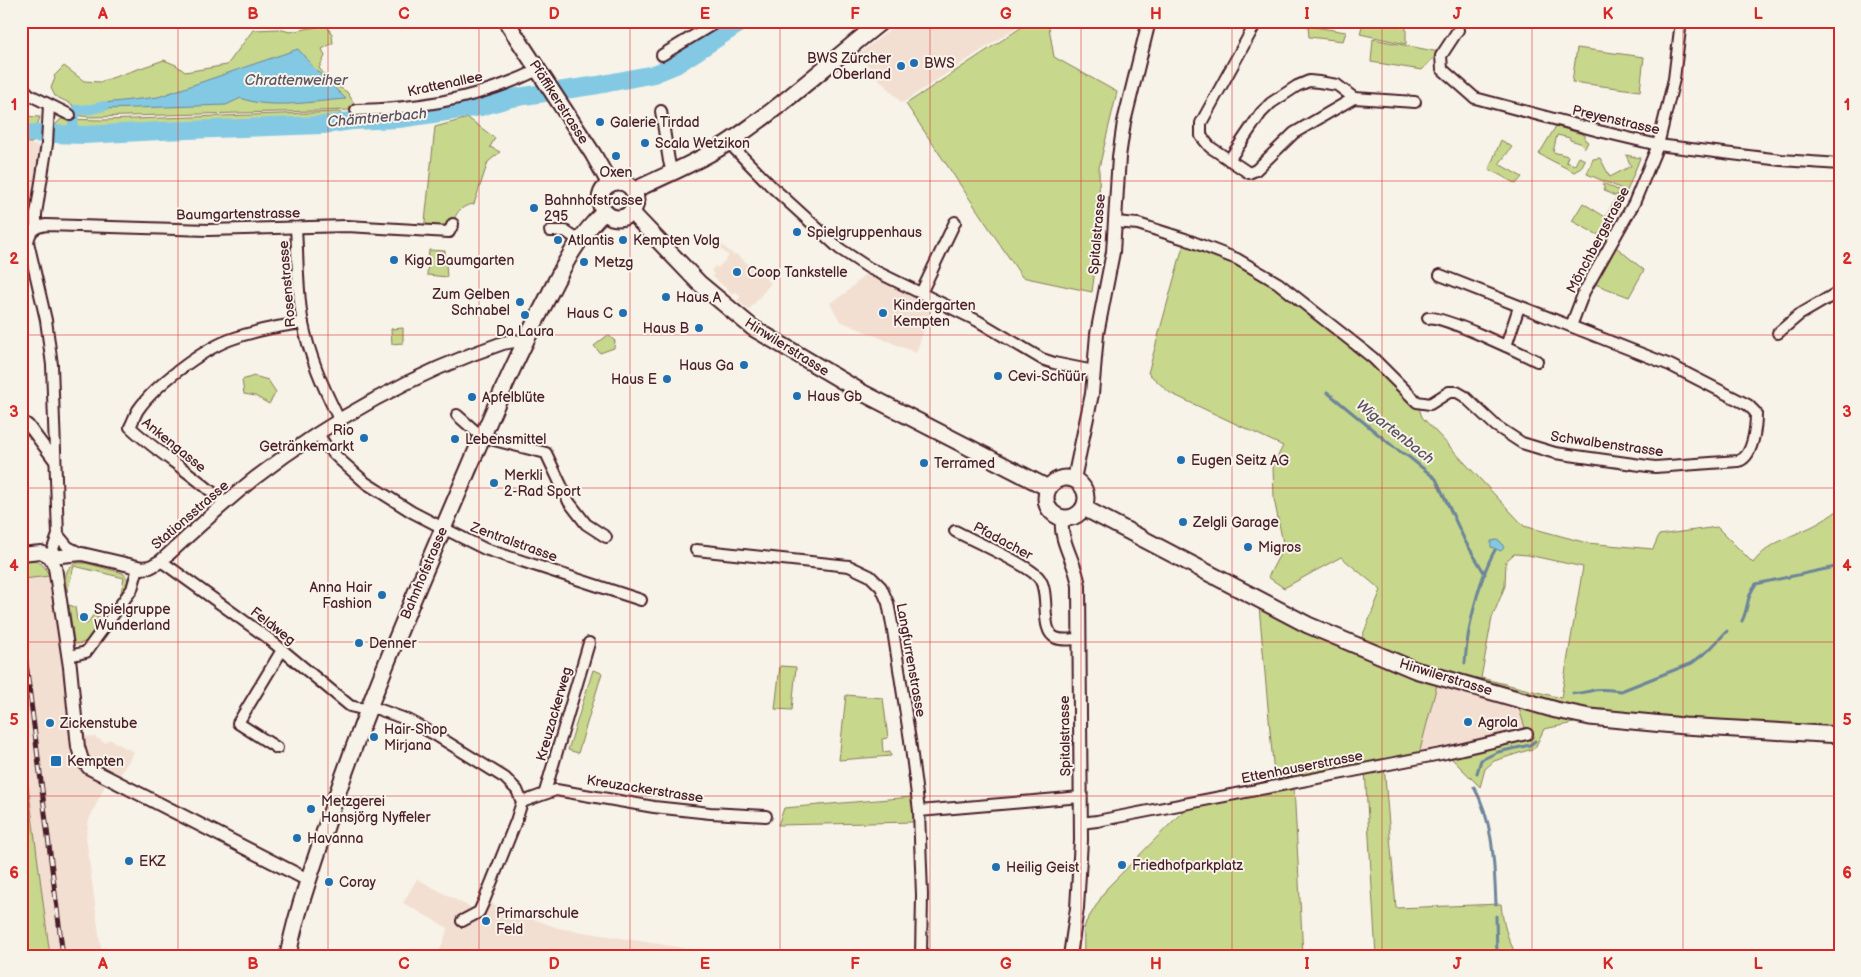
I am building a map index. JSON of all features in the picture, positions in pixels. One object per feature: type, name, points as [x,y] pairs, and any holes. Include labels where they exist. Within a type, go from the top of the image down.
[{"type":"main road","name":"Pfäffikerstrasse","points":[[506,21],[610,184]]},
{"type":"main road","points":[[633,191],[700,159],[728,142],[782,103],[882,21]]},
{"type":"main road","points":[[621,182],[633,191],[636,202],[631,212],[615,217],[602,207],[601,196],[610,184],[621,182]]},
{"type":"main road","name":"Bahnhofstrasse","points":[[288,956],[300,907],[333,803],[368,709],[443,528],[524,344],[578,240],[605,211]]},
{"type":"main road","name":"Hinwilerstrasse","points":[[631,212],[699,283],[753,328],[862,393],[1048,488]]},
{"type":"main road","points":[[1074,479],[1083,486],[1086,503],[1084,508],[1075,517],[1062,518],[1052,513],[1047,504],[1048,488],[1057,480],[1074,479]]},
{"type":"main road","name":"Hinwilerstrasse","points":[[1084,508],[1308,625],[1423,672],[1556,710],[1590,717],[1684,726],[1840,735]]},
{"type":"street","points":[[662,55],[718,21]]},
{"type":"street","name":"Spitalstrasse","points":[[1074,479],[1092,394],[1097,334],[1113,252],[1118,157],[1124,122],[1148,21]]},
{"type":"street","points":[[1258,21],[1201,123],[1201,136],[1210,147],[1248,173],[1256,170],[1294,133],[1354,98]]},
{"type":"street","name":"Mönchbergstrasse","points":[[1571,326],[1584,292],[1634,203],[1658,145],[1674,79],[1681,21]]},
{"type":"street","name":"Preyenstrasse","points":[[1458,30],[1441,56],[1442,69],[1475,98],[1658,145],[1781,160],[1840,164]]},
{"type":"street","name":"Krattenallee","points":[[356,110],[422,106],[541,75]]},
{"type":"street","points":[[1229,160],[1260,113],[1271,103],[1297,86],[1309,81],[1337,85],[1354,98],[1415,102]]},
{"type":"street","points":[[21,86],[30,95],[70,115]]},
{"type":"street","points":[[49,105],[47,144],[36,214],[36,227],[30,233],[25,244],[46,320],[52,367],[58,535],[50,557]]},
{"type":"street","points":[[661,111],[672,172]]},
{"type":"street","points":[[728,142],[770,185],[840,249],[869,268],[978,321],[1042,359],[1094,371]]},
{"type":"street","points":[[921,293],[956,222]]},
{"type":"street","name":"Schwalbenstrasse","points":[[1115,222],[1138,224],[1185,239],[1237,259],[1278,283],[1291,293],[1372,358],[1417,402],[1430,404],[1449,392],[1457,392],[1464,396],[1496,426],[1522,442],[1555,452],[1655,467],[1738,461],[1748,456],[1756,425],[1756,413],[1748,404],[1670,366],[1440,275]]},
{"type":"street","name":"Baumgartenstrasse","points":[[36,227],[46,225],[209,230],[347,226],[449,232],[453,224]]},
{"type":"street","name":"Rosenstrasse","points":[[296,228],[303,323],[319,376],[340,421]]},
{"type":"street","points":[[550,231],[565,231],[578,240]]},
{"type":"street","points":[[1778,333],[1799,315],[1840,292]]},
{"type":"street","points":[[1506,346],[1520,307]]},
{"type":"street","points":[[1428,318],[1432,316],[1452,323],[1537,361]]},
{"type":"street","name":"Ankengasse","points":[[224,504],[213,492],[145,441],[130,427],[138,410],[154,392],[180,369],[202,354],[228,341],[254,332],[303,323]]},
{"type":"street","name":"Stationsstrasse","points":[[138,568],[150,567],[161,561],[224,504],[278,461],[318,434],[400,386],[434,368],[480,351],[514,341],[524,344]]},
{"type":"street","points":[[457,415],[482,437],[546,453],[569,502],[586,524],[606,537]]},
{"type":"street","points":[[21,420],[28,425],[55,461]]},
{"type":"street","name":"Zentralstrasse","points":[[318,434],[326,446],[366,483],[412,512],[443,528],[485,549],[641,600]]},
{"type":"street","name":"Spitalstrasse","points":[[1062,518],[1061,533],[1078,574],[1081,823],[1077,908],[1070,956]]},
{"type":"street","name":"Pfadacher","points":[[955,531],[1033,572],[1043,585],[1047,625],[1050,634],[1058,639],[1079,639]]},
{"type":"street","points":[[58,535],[68,547],[82,554],[138,568],[132,589],[86,652],[69,656]]},
{"type":"street","name":"Langfurrenstrasse","points":[[696,550],[849,566],[864,572],[876,581],[885,594],[892,624],[909,731],[918,811],[922,908],[921,956]]},
{"type":"street","points":[[21,554],[41,552],[50,557],[55,567],[69,656],[78,747],[82,760],[89,768],[308,880]]},
{"type":"street","points":[[50,557],[82,554]]},
{"type":"street","name":"Feldweg","points":[[161,561],[282,650],[350,706],[368,709]]},
{"type":"street","name":"Kreuzackerweg","points":[[545,792],[588,643]]},
{"type":"street","points":[[278,748],[238,723],[282,650]]},
{"type":"street","points":[[368,709],[378,709],[408,720],[434,734],[505,778],[517,790],[522,802],[479,912],[462,921]]},
{"type":"street","name":"Ettenhauserstrasse","points":[[1081,823],[1365,769],[1527,734]]},
{"type":"street","name":"Kreuzackerstrasse","points":[[522,802],[545,792],[567,790],[654,807],[766,816]]},
{"type":"street","points":[[918,811],[1080,797]]},
{"type":"shaded area","name":"BWS","points":[[901,21],[1026,21],[902,103],[873,73],[860,53]]},
{"type":"shaded area","points":[[21,143],[47,147],[28,242],[21,245]]},
{"type":"shaded area","points":[[717,241],[771,283],[749,310],[737,300],[740,298],[739,294],[736,292],[733,294],[712,276],[714,274],[711,271],[715,266],[718,268],[729,256],[714,243]]},
{"type":"shaded area","name":"Kindergarten Kempten","points":[[865,274],[933,305],[916,353],[840,321],[830,303],[847,292]]},
{"type":"shaded area","points":[[21,555],[27,564],[39,565],[54,578],[76,760],[83,771],[106,783],[89,820],[86,837],[102,956],[21,956]]},
{"type":"shaded area","points":[[1438,677],[1516,699],[1527,734],[1418,758]]},
{"type":"shaded area","points":[[84,736],[95,737],[105,743],[109,739],[134,752],[120,775],[89,756],[84,743]]},
{"type":"shaded area","name":"Primarschule Feld","points":[[417,879],[479,912],[484,901],[558,928],[734,956],[438,956],[448,928],[403,903]]},
{"type":"green space","points":[[1031,21],[1048,21],[1054,57],[1117,92],[1099,168],[1100,233],[1092,292],[1022,277],[906,104]]},
{"type":"green space","points":[[1363,22],[1406,27],[1406,44],[1360,34]]},
{"type":"green space","points":[[326,25],[332,34],[333,43],[322,49],[325,56],[319,68],[331,82],[347,92],[356,106],[351,110],[92,117],[70,115],[73,105],[55,96],[51,88],[54,76],[64,66],[84,81],[100,82],[164,60],[176,65],[185,72],[227,65],[253,30],[279,29],[290,32]]},
{"type":"green space","points":[[1308,26],[1346,32],[1343,41],[1309,37]]},
{"type":"green space","points":[[1373,39],[1439,52],[1422,70],[1371,62]]},
{"type":"green space","points":[[1577,48],[1644,57],[1640,91],[1572,82]]},
{"type":"green space","points":[[340,112],[352,121],[289,127],[56,134],[56,124],[61,119],[103,120]]},
{"type":"green space","points":[[21,116],[40,117],[32,143],[21,143]]},
{"type":"green space","points":[[468,118],[495,138],[490,147],[500,152],[488,162],[474,204],[468,205],[457,213],[449,232],[424,231],[435,127]]},
{"type":"green space","points":[[1556,126],[1585,135],[1585,140],[1588,142],[1585,148],[1580,143],[1570,140],[1570,138],[1557,135],[1553,152],[1568,156],[1566,162],[1575,165],[1579,157],[1585,160],[1581,168],[1574,172],[1539,154]]},
{"type":"green space","points":[[1501,140],[1512,147],[1499,164],[1522,177],[1516,184],[1489,169]]},
{"type":"green space","points":[[1626,155],[1640,158],[1627,191],[1587,174],[1593,159],[1600,158],[1610,177],[1631,166]]},
{"type":"green space","points":[[1603,183],[1624,193],[1612,219],[1606,216],[1618,194],[1615,196],[1605,191]]},
{"type":"green space","points":[[1583,203],[1610,220],[1602,237],[1572,221]]},
{"type":"green space","points":[[1185,239],[1278,283],[1417,402],[1422,417],[1524,526],[1587,543],[1653,549],[1659,535],[1717,527],[1753,563],[1773,545],[1816,524],[1840,509],[1840,735],[1590,717],[1574,723],[1544,729],[1535,748],[1494,761],[1485,769],[1480,787],[1446,753],[1527,734],[1516,699],[1439,677],[1418,758],[1384,765],[1396,908],[1501,904],[1506,931],[1517,956],[1376,956],[1365,769],[1275,786],[1259,606],[1358,647],[1381,590],[1341,557],[1284,588],[1268,577],[1281,552],[1283,543],[1274,499],[1273,466],[1283,446],[1170,393],[1148,373]],"holes":[[[1514,554],[1528,555],[1583,567],[1561,698],[1481,678],[1492,618],[1505,586],[1506,561]]]},
{"type":"green space","points":[[1616,247],[1644,270],[1629,297],[1595,284]]},
{"type":"green space","points":[[429,250],[445,251],[447,277],[427,275]]},
{"type":"green space","points":[[403,328],[403,343],[392,344],[391,329]]},
{"type":"green space","points":[[608,335],[615,341],[614,348],[600,353],[594,346]]},
{"type":"green space","points":[[254,376],[268,380],[276,392],[269,404],[255,396],[244,394],[242,380]]},
{"type":"green space","points":[[23,560],[32,560],[40,563],[49,576],[24,579]]},
{"type":"green space","points":[[86,563],[123,573],[128,579],[126,588],[120,597],[124,578],[74,566],[67,592],[67,571],[72,565]]},
{"type":"green space","points":[[69,605],[75,607],[77,620],[87,624],[94,614],[96,617],[103,619],[85,642],[76,644],[74,642]]},
{"type":"green space","points":[[780,666],[796,667],[792,710],[775,709]]},
{"type":"green space","points":[[593,670],[602,673],[578,753],[568,750]]},
{"type":"green space","points":[[846,695],[883,698],[888,738],[882,739],[883,752],[890,751],[891,756],[839,760]]},
{"type":"green space","points":[[21,730],[50,956],[21,956]]},
{"type":"green space","points":[[1294,787],[1303,956],[1083,956],[1086,922],[1107,888],[1187,807]]},
{"type":"green space","points":[[912,797],[914,822],[778,825],[784,808]]},
{"type":"water","name":"Chrattenweiher","points":[[298,49],[314,68],[346,99],[307,103],[265,104],[241,98],[226,105],[104,109],[104,103],[158,97]]},
{"type":"water","points":[[1497,540],[1501,542],[1504,548],[1501,551],[1491,547],[1491,541]]},
{"type":"waterway","name":"Chämtnerbach","points":[[21,133],[84,135],[323,125],[352,121],[399,119],[480,107],[511,98],[598,85],[654,74],[676,65],[746,21]]},
{"type":"waterway","points":[[75,113],[76,110],[104,106]]},
{"type":"waterway","points":[[71,135],[74,119]]},
{"type":"waterway","name":"Wigartenbach","points":[[1327,392],[1396,449],[1436,479],[1465,541],[1485,574]]},
{"type":"waterway","name":"Wigartenbach","points":[[1465,663],[1468,635],[1479,589],[1495,550]]},
{"type":"waterway","points":[[1742,621],[1756,584],[1840,566]]},
{"type":"waterway","points":[[1573,693],[1602,689],[1621,691],[1692,663],[1710,649],[1727,631]]},
{"type":"waterway","points":[[1477,773],[1481,760],[1498,752],[1530,745],[1535,741]]},
{"type":"waterway","points":[[1474,787],[1486,815],[1492,844],[1496,904]]},
{"type":"waterway","points":[[1496,916],[1497,956]]},
{"type":"railway","points":[[21,623],[63,956]]},
{"type":"place","name":"BWS","points":[[914,63]]},
{"type":"place","name":"BWS Zürcher Oberland","points":[[901,66]]},
{"type":"place","name":"Galerie Tirdad","points":[[600,122]]},
{"type":"place","name":"Scala Wetzikon","points":[[645,143]]},
{"type":"place","name":"Oxen","points":[[616,156]]},
{"type":"place","name":"Bahnhofstrasse 295","points":[[534,208]]},
{"type":"place","name":"Spielgruppenhaus","points":[[797,232]]},
{"type":"place","name":"Atlantis","points":[[558,240]]},
{"type":"place","name":"Kempten Volg","points":[[623,240]]},
{"type":"place","name":"Kiga Baumgarten","points":[[394,260]]},
{"type":"place","name":"Metzg","points":[[584,262]]},
{"type":"place","name":"Coop Tankstelle","points":[[737,272]]},
{"type":"place","name":"Haus A","points":[[666,297]]},
{"type":"place","name":"Zum Gelben Schnabel","points":[[520,302]]},
{"type":"place","name":"Haus C","points":[[623,313]]},
{"type":"place","name":"Kindergarten Kempten","points":[[883,313]]},
{"type":"place","name":"Da Laura","points":[[525,315]]},
{"type":"place","name":"Haus B","points":[[699,328]]},
{"type":"place","name":"Haus Ga","points":[[744,365]]},
{"type":"place","name":"Cevi-Schüür","points":[[998,376]]},
{"type":"place","name":"Haus E","points":[[667,379]]},
{"type":"place","name":"Haus Gb","points":[[797,396]]},
{"type":"place","name":"Apfelblüte","points":[[472,397]]},
{"type":"place","name":"Rio Getränkemarkt","points":[[364,438]]},
{"type":"place","name":"Lebensmittel","points":[[455,439]]},
{"type":"place","name":"Eugen Seitz AG","points":[[1181,460]]},
{"type":"place","name":"Terramed","points":[[924,463]]},
{"type":"place","name":"Merkli 2-Rad Sport","points":[[494,483]]},
{"type":"place","name":"Zelgli Garage","points":[[1183,522]]},
{"type":"place","name":"Migros","points":[[1248,547]]},
{"type":"place","name":"Anna Hair Fashion","points":[[382,595]]},
{"type":"place","name":"Spielgruppe Wunderland","points":[[84,617]]},
{"type":"place","name":"Denner","points":[[359,643]]},
{"type":"place","name":"Agrola","points":[[1468,722]]},
{"type":"place","name":"Zickenstube","points":[[50,723]]},
{"type":"place","name":"Hair-Shop Mirjana","points":[[374,737]]},
{"type":"place","name":"Kempten","points":[[56,761]]},
{"type":"place","name":"Metzgerei Hansjörg Nyffeler","points":[[311,809]]},
{"type":"place","name":"Havanna","points":[[297,838]]},
{"type":"place","name":"EKZ","points":[[129,861]]},
{"type":"place","name":"Friedhofparkplatz","points":[[1122,865]]},
{"type":"place","name":"Heilig Geist","points":[[996,867]]},
{"type":"place","name":"Coray","points":[[329,882]]},
{"type":"place","name":"Primarschule Feld","points":[[486,921]]}]
